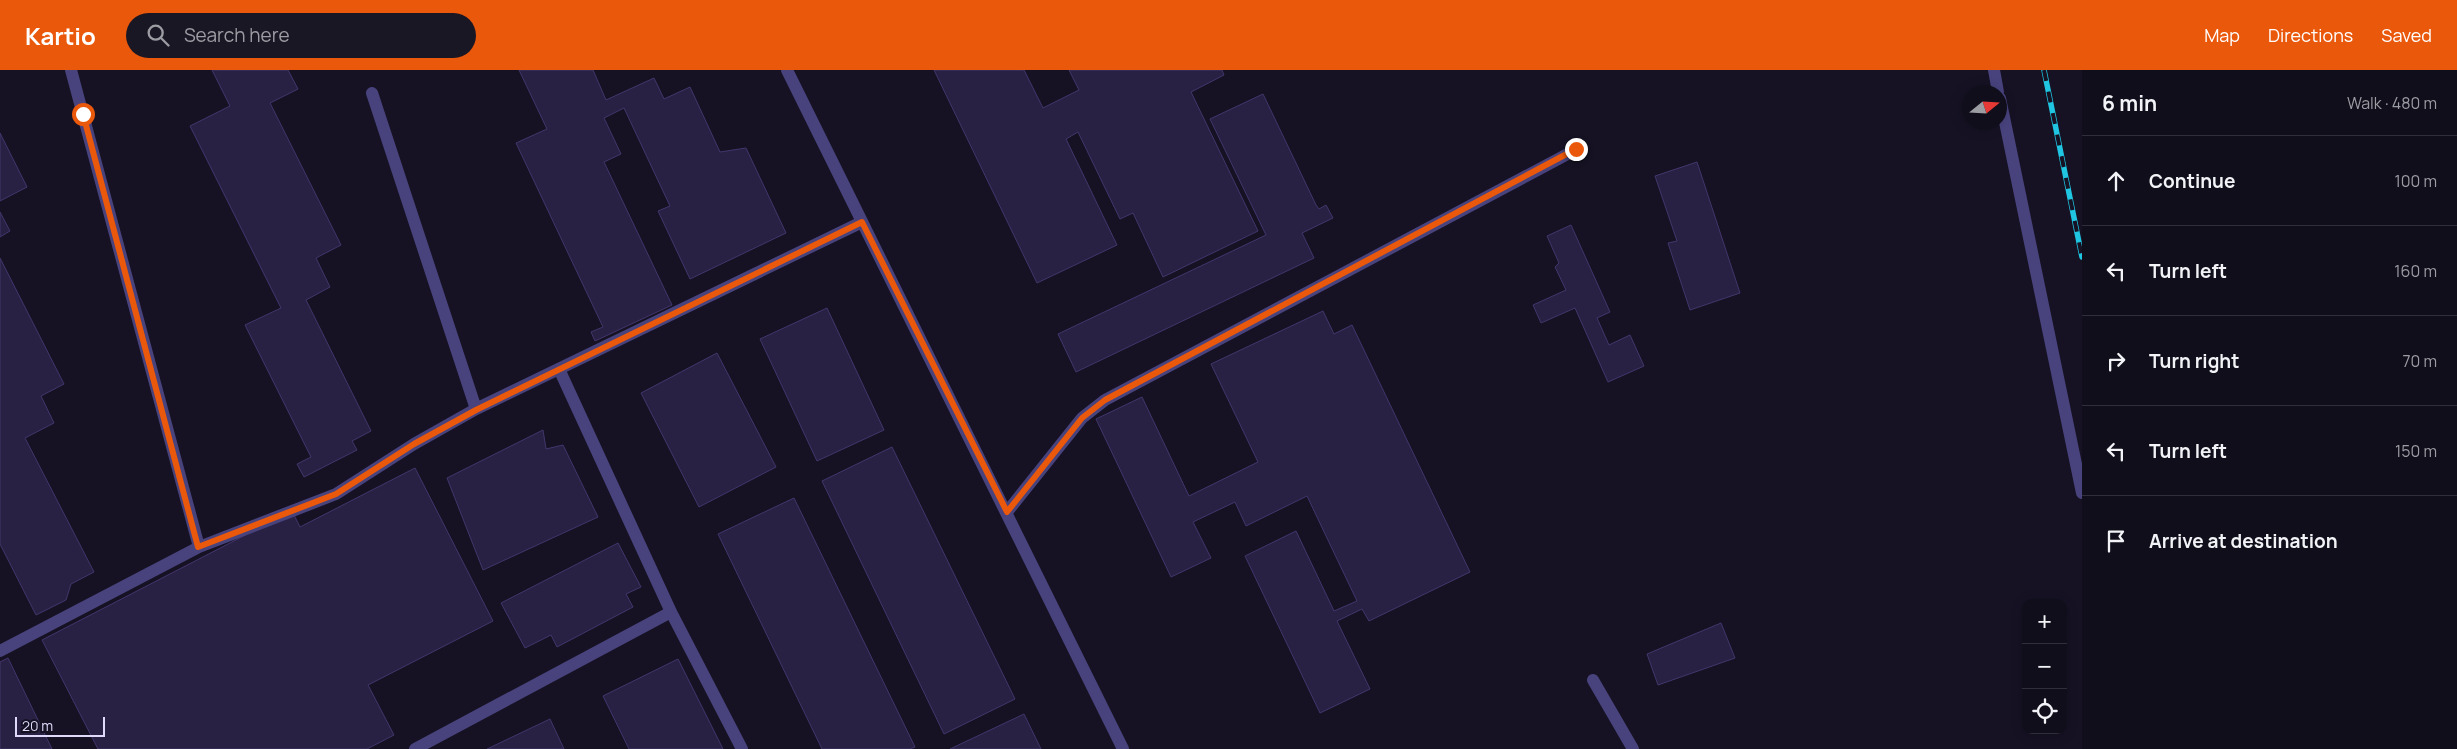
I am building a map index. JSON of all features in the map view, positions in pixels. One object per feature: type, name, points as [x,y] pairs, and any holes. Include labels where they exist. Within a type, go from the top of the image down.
[{"type":"street","points":[[70,70],[198,547]]},
{"type":"street","points":[[786,70],[1123,749]]},
{"type":"street","points":[[1994,70],[1997,85]]},
{"type":"street","points":[[372,93],[476,410]]},
{"type":"street","points":[[2007,130],[2082,493]]},
{"type":"street","points":[[1007,512],[1082,418],[1105,400],[1576,149]]},
{"type":"street","points":[[0,651],[198,547],[336,494],[414,444],[476,410],[862,222]]},
{"type":"street","points":[[559,370],[671,612],[742,749]]},
{"type":"street","points":[[415,749],[671,612]]},
{"type":"street","points":[[1593,680],[1633,749]]},
{"type":"building","points":[[212,70],[288,70],[298,89],[270,103],[341,245],[316,258],[330,287],[306,300],[371,431],[352,441],[357,450],[304,477],[297,464],[311,457],[245,325],[281,308],[190,126],[230,106]]},
{"type":"building","points":[[519,70],[593,70],[606,100],[654,78],[664,99],[690,87],[720,152],[746,148],[786,233],[690,279],[658,211],[670,206],[624,108],[604,118],[621,154],[604,162],[672,305],[595,341],[591,332],[603,327],[516,143],[547,129]]},
{"type":"building","points":[[934,70],[1024,70],[1043,108],[1079,90],[1069,70],[1222,70],[1224,75],[1191,92],[1258,231],[1163,277],[1133,213],[1120,219],[1078,132],[1066,139],[1117,245],[1037,283]]},
{"type":"building","points":[[1263,94],[1316,205],[1319,209],[1326,205],[1333,218],[1302,233],[1314,258],[1076,372],[1058,334],[1266,235],[1210,119]]},
{"type":"building","points":[[0,133],[27,187],[0,201]]},
{"type":"building","points":[[1697,162],[1740,293],[1690,310],[1668,243],[1677,241],[1655,176]]},
{"type":"building","points":[[0,212],[10,231],[0,237]]},
{"type":"building","points":[[1571,225],[1610,312],[1597,318],[1609,345],[1630,335],[1644,366],[1608,382],[1575,308],[1541,323],[1533,305],[1566,290],[1555,267],[1559,263],[1547,236]]},
{"type":"building","points":[[0,258],[64,384],[41,396],[54,423],[25,438],[94,572],[71,584],[66,600],[36,615],[0,544]]},
{"type":"building","points":[[827,308],[884,430],[817,461],[760,339]]},
{"type":"building","points":[[1323,311],[1334,334],[1352,325],[1470,572],[1369,621],[1362,609],[1337,621],[1370,689],[1320,713],[1245,556],[1296,531],[1334,611],[1357,601],[1307,496],[1246,526],[1235,502],[1193,522],[1211,558],[1171,577],[1096,419],[1142,397],[1189,496],[1258,462],[1211,364]]},
{"type":"building","points":[[717,353],[776,467],[699,507],[641,393]]},
{"type":"building","points":[[543,430],[546,449],[563,445],[598,517],[483,570],[447,478]]},
{"type":"building","points":[[892,447],[1015,699],[944,734],[822,481]]},
{"type":"building","points":[[415,468],[493,621],[368,685],[394,735],[367,749],[98,749],[42,640],[292,511],[300,527]]},
{"type":"building","points":[[794,498],[915,747],[910,749],[822,749],[718,534]]},
{"type":"building","points":[[618,543],[641,587],[626,594],[633,607],[557,647],[551,635],[525,648],[501,603]]},
{"type":"building","points":[[1721,623],[1735,658],[1658,685],[1647,654]]},
{"type":"building","points":[[8,658],[52,749],[0,749],[0,662]]},
{"type":"building","points":[[678,659],[723,749],[629,749],[603,696]]},
{"type":"building","points":[[1024,714],[1041,749],[950,749]]},
{"type":"building","points":[[550,719],[564,749],[487,749]]},
{"type":"railway","points":[[2044,70],[2082,257]]},
{"type":"route","points":[[83,114],[198,547],[336,494],[414,444],[476,410],[862,222],[1007,512],[1082,418],[1105,400],[1226,338],[1576,149]]}]
